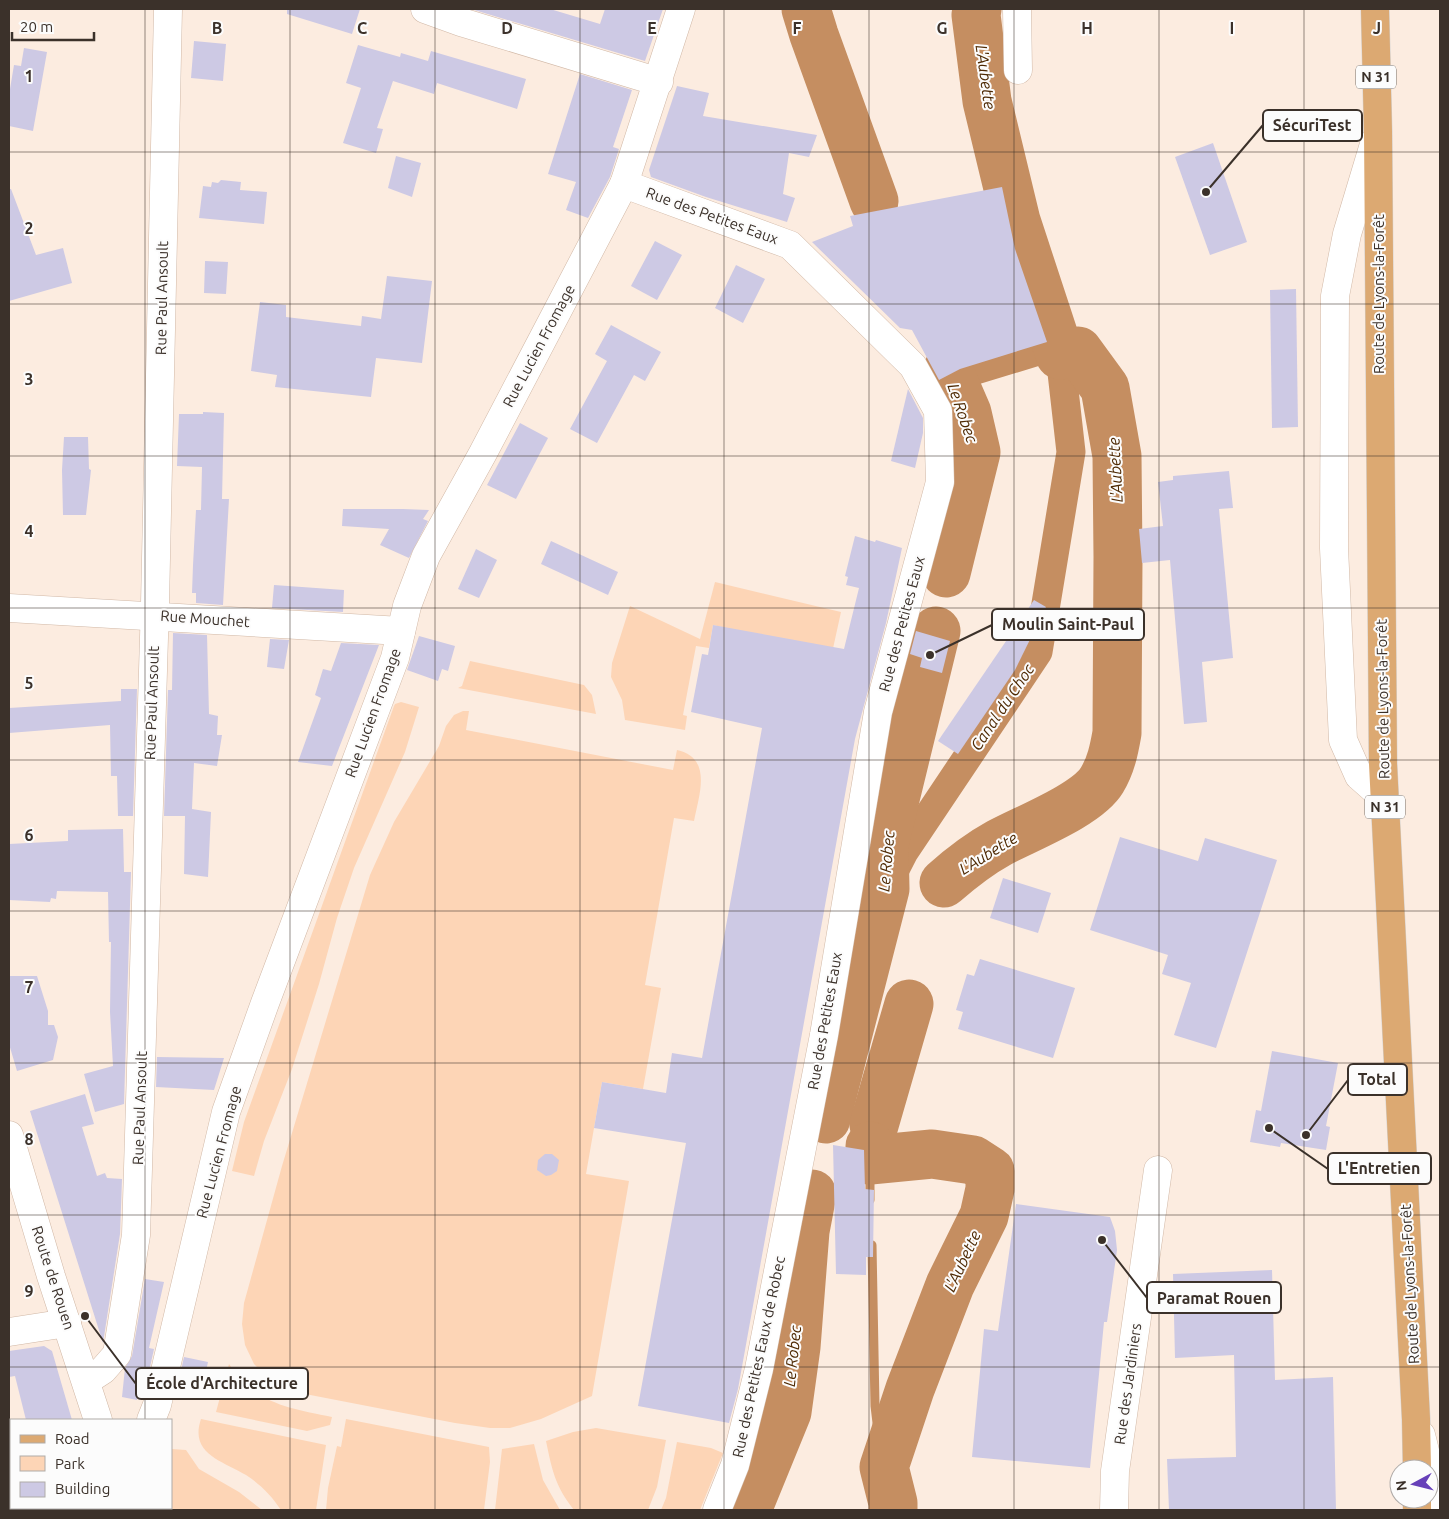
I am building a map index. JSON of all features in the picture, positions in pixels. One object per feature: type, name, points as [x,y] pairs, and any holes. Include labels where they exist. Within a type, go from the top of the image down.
[{"type":"main road","name":"Route de Lyons-la-Forêt","points":[[1374,9],[1378,132],[1382,754],[1417,1459]]},
{"type":"street","name":"Rue Paul Ansoult","points":[[86,1381],[103,1370],[117,1354],[136,1235],[155,616],[168,9]]},
{"type":"street","points":[[425,9],[461,22],[659,82]]},
{"type":"street","name":"Rue Lucien Fromage","points":[[151,1419],[156,1409],[226,1112],[275,975],[395,658],[415,582],[426,556],[624,184],[659,82],[681,9]]},
{"type":"street","points":[[1017,9],[1018,70]]},
{"type":"street","points":[[1378,132],[1346,234],[1335,296],[1334,548],[1343,740],[1359,776],[1384,798]]},
{"type":"street","name":"Rue des Petites Eaux","points":[[624,184],[790,245],[913,366],[938,411],[940,482],[878,712],[824,1035],[786,1231]]},
{"type":"street","name":"Rue Mouchet","points":[[9,608],[401,631]]},
{"type":"street","name":"Route de Rouen","points":[[9,1135],[98,1419]]},
{"type":"street","name":"Rue des Jardiniers","points":[[1114,1510],[1115,1471],[1158,1170]]},
{"type":"street","name":"Rue des Petites Eaux de Robec","points":[[717,1510],[735,1465],[743,1434],[759,1369],[786,1231]]},
{"type":"street","points":[[9,1332],[67,1323]]},
{"type":"street","name":"Route de Lyons-la-Forêt","points":[[1416,1419],[1437,1499],[1438,1510]]},
{"type":"green space","points":[[715,582],[841,612],[832,653],[713,625],[709,648],[696,646],[683,715],[687,716],[685,730],[625,720],[622,700],[611,677],[612,663],[630,606],[700,639]]},
{"type":"green space","points":[[470,661],[584,685],[592,695],[596,714],[458,688],[462,686]]},
{"type":"green space","points":[[401,702],[419,707],[405,752],[354,868],[337,918],[319,984],[292,1069],[264,1141],[254,1176],[232,1171],[244,1122],[394,706]]},
{"type":"green space","points":[[463,711],[469,711],[466,730],[673,770],[677,750],[688,754],[696,761],[700,769],[701,779],[694,821],[674,818],[645,985],[661,988],[643,1089],[602,1082],[586,1174],[629,1181],[592,1396],[541,1419],[510,1428],[490,1428],[455,1423],[300,1393],[283,1388],[267,1377],[254,1364],[245,1345],[242,1324],[244,1303],[282,1166],[370,875],[394,822],[439,746],[446,726],[454,715]]},
{"type":"green space","points":[[229,1364],[250,1388],[262,1396],[287,1407],[332,1417],[330,1425],[307,1431],[216,1412]]},
{"type":"green space","points":[[201,1419],[326,1445],[316,1510],[281,1510],[269,1495],[246,1475],[210,1455],[200,1441]]},
{"type":"green space","points":[[346,1419],[489,1447],[490,1462],[484,1510],[326,1510],[328,1488],[337,1446],[341,1447]]},
{"type":"green space","points":[[596,1428],[666,1440],[657,1487],[648,1510],[574,1510],[562,1493],[550,1461],[546,1441],[573,1432]]},
{"type":"green space","points":[[677,1442],[711,1448],[723,1453],[700,1510],[661,1510],[666,1498]]},
{"type":"green space","points":[[534,1444],[543,1480],[560,1510],[495,1510],[502,1449]]},
{"type":"green space","points":[[172,1449],[186,1450],[199,1469],[239,1492],[262,1510],[169,1510],[172,1509]]},
{"type":"building","points":[[287,9],[360,9],[352,34],[287,14]]},
{"type":"building","points":[[471,9],[550,9],[600,24],[605,9],[663,9],[645,61]]},
{"type":"building","points":[[194,41],[226,44],[223,81],[191,78]]},
{"type":"building","points":[[358,45],[400,57],[401,53],[428,61],[431,51],[526,79],[517,109],[437,83],[434,94],[393,81],[377,128],[383,129],[376,153],[343,143],[361,88],[346,83]]},
{"type":"building","points":[[24,48],[47,52],[33,131],[9,126],[9,95],[14,65],[21,66]]},
{"type":"building","points":[[580,74],[632,90],[613,147],[619,149],[610,177],[588,218],[566,210],[576,182],[548,174]]},
{"type":"building","points":[[677,86],[709,93],[703,116],[817,135],[809,157],[789,153],[783,194],[795,198],[787,222],[706,197],[651,177],[649,170]]},
{"type":"building","points":[[1213,143],[1247,242],[1210,255],[1175,157]]},
{"type":"building","points":[[396,156],[421,163],[412,197],[388,188]]},
{"type":"building","points":[[221,180],[241,182],[240,190],[267,192],[264,224],[199,218],[203,186],[211,187],[212,182],[218,183]]},
{"type":"building","points":[[1002,187],[1015,249],[1047,342],[960,369],[939,380],[912,330],[900,328],[812,242],[853,226],[850,216]]},
{"type":"building","points":[[9,189],[11,189],[36,255],[63,248],[72,283],[9,301]]},
{"type":"building","points":[[655,241],[682,255],[657,300],[631,286]]},
{"type":"building","points":[[205,261],[228,262],[226,294],[204,293]]},
{"type":"building","points":[[736,265],[765,279],[743,323],[715,308]]},
{"type":"building","points":[[387,276],[432,281],[422,363],[376,358],[371,397],[275,387],[277,375],[251,371],[260,302],[286,305],[286,317],[361,326],[362,316],[381,319]]},
{"type":"building","points":[[1296,289],[1298,427],[1272,428],[1270,290]]},
{"type":"building","points":[[611,325],[661,352],[645,381],[634,375],[597,443],[570,429],[607,361],[595,354]]},
{"type":"building","points":[[908,389],[923,418],[923,433],[915,468],[891,461]]},
{"type":"building","points":[[203,412],[224,413],[222,499],[229,499],[223,605],[196,603],[196,593],[192,593],[196,510],[201,510],[202,467],[177,466],[179,414],[203,414]]},
{"type":"building","points":[[520,423],[548,438],[516,499],[487,485]]},
{"type":"building","points":[[64,437],[88,437],[89,469],[91,470],[86,515],[63,515],[62,470]]},
{"type":"building","points":[[1229,471],[1233,508],[1219,509],[1233,658],[1202,662],[1207,722],[1184,724],[1170,560],[1142,563],[1139,529],[1163,526],[1158,482],[1173,480],[1173,476]]},
{"type":"building","points":[[343,509],[429,510],[423,519],[428,521],[409,558],[380,545],[389,529],[342,526]]},
{"type":"building","points":[[855,536],[902,548],[886,623],[855,739],[738,1389],[729,1423],[638,1406],[686,1143],[594,1128],[602,1082],[666,1093],[672,1053],[702,1058],[762,728],[691,712],[702,654],[708,655],[713,625],[844,649],[859,588],[846,585],[848,577],[845,576]]},
{"type":"building","points":[[551,541],[618,572],[608,595],[541,564]]},
{"type":"building","points":[[476,549],[497,560],[479,598],[458,589]]},
{"type":"building","points":[[274,585],[344,590],[343,612],[272,608]]},
{"type":"building","points":[[1034,600],[1046,607],[1015,670],[958,754],[938,741]]},
{"type":"building","points":[[916,631],[950,641],[942,673],[920,667],[922,658],[910,654]]},
{"type":"building","points":[[173,633],[207,635],[209,714],[218,716],[217,735],[222,735],[217,766],[194,763],[192,809],[211,812],[208,877],[184,874],[185,816],[164,816],[168,690],[172,690]]},
{"type":"building","points":[[419,636],[455,646],[448,671],[442,669],[438,681],[407,670]]},
{"type":"building","points":[[270,639],[289,640],[284,669],[267,667]]},
{"type":"building","points":[[341,643],[379,645],[332,766],[298,762],[321,698],[315,695],[323,669],[331,671]]},
{"type":"building","points":[[121,689],[137,689],[133,816],[118,816],[117,776],[111,776],[110,725],[9,733],[9,708],[121,701]]},
{"type":"building","points":[[123,829],[124,872],[131,872],[124,1104],[95,1112],[84,1074],[113,1066],[110,1012],[111,942],[109,942],[108,892],[57,891],[56,899],[51,898],[50,902],[9,900],[9,844],[68,841],[68,830]]},
{"type":"building","points":[[1120,837],[1198,861],[1205,838],[1277,860],[1216,1048],[1174,1035],[1191,983],[1162,974],[1168,955],[1090,930]]},
{"type":"building","points":[[1003,878],[1051,893],[1038,933],[990,918]]},
{"type":"building","points":[[980,959],[1075,988],[1053,1058],[958,1029],[963,1012],[956,1010],[967,974],[974,976]]},
{"type":"building","points":[[9,976],[37,976],[48,1011],[48,1025],[54,1025],[58,1037],[53,1060],[17,1071],[9,1044]]},
{"type":"building","points":[[1272,1051],[1338,1063],[1326,1126],[1330,1127],[1326,1150],[1281,1143],[1280,1147],[1250,1142],[1256,1110],[1261,1111]]},
{"type":"building","points":[[157,1057],[224,1058],[214,1090],[156,1087]]},
{"type":"building","points":[[85,1094],[94,1124],[82,1127],[97,1176],[105,1173],[107,1178],[122,1179],[120,1234],[103,1343],[30,1111]]},
{"type":"building","points":[[833,1145],[864,1150],[865,1189],[874,1190],[873,1257],[866,1257],[866,1275],[836,1274]]},
{"type":"building","points":[[545,1154],[552,1154],[559,1160],[557,1171],[546,1176],[537,1170],[538,1160]]},
{"type":"building","points":[[1016,1204],[1110,1217],[1115,1231],[1117,1250],[1107,1322],[1104,1322],[1090,1468],[972,1457],[984,1329],[998,1331]]},
{"type":"building","points":[[1272,1270],[1275,1380],[1333,1377],[1336,1510],[1169,1510],[1167,1459],[1236,1457],[1234,1355],[1175,1358],[1173,1274]]},
{"type":"building","points":[[145,1279],[164,1282],[149,1348],[154,1349],[146,1385],[140,1384],[137,1400],[122,1397],[125,1368],[132,1356]]},
{"type":"building","points":[[44,1346],[52,1351],[72,1419],[26,1419],[15,1376],[9,1377],[9,1351]]},
{"type":"building","points":[[184,1357],[208,1362],[200,1398],[176,1393]]},
{"type":"waterway","name":"Le Robec","points":[[806,9],[874,201]]},
{"type":"waterway","name":"L'Aubette","points":[[944,883],[992,847],[1084,798],[1102,780],[1108,769],[1117,733],[1117,456],[1105,388],[1078,351],[1060,355],[1016,221],[987,101],[976,15],[977,9]]},
{"type":"waterway","points":[[953,379],[963,374],[1058,345]]},
{"type":"waterway","name":"Canal du Choc","points":[[885,889],[904,852],[1038,652],[1071,452],[1060,355]]},
{"type":"waterway","name":"Le Robec","points":[[946,573],[976,452],[967,413],[948,369]]},
{"type":"waterway","name":"Le Robec","points":[[826,1119],[885,889],[884,844],[936,631]]},
{"type":"waterway","name":"L'Aubette","points":[[874,1125],[909,1004]]},
{"type":"waterway","name":"L'Aubette","points":[[870,1146],[870,1160],[932,1154],[973,1160],[990,1171],[990,1189],[984,1216],[950,1285],[910,1389],[884,1467],[893,1510]]},
{"type":"waterway","name":"L'Aubette","points":[[870,1160],[870,1200]]},
{"type":"waterway","name":"Le Robec","points":[[747,1510],[787,1412],[796,1347],[805,1231],[812,1194]]},
{"type":"waterway","name":"L'Aubette","points":[[872,1245],[875,1406],[884,1467]]},
{"type":"place","name":"SécuriTest","points":[[1206,192]]},
{"type":"place","name":"Moulin Saint-Paul","points":[[930,655]]},
{"type":"place","name":"L'Entretien","points":[[1269,1128]]},
{"type":"place","name":"Total","points":[[1306,1135]]},
{"type":"place","name":"Paramat Rouen","points":[[1102,1240]]},
{"type":"place","name":"École d'Architecture","points":[[85,1316]]}]
